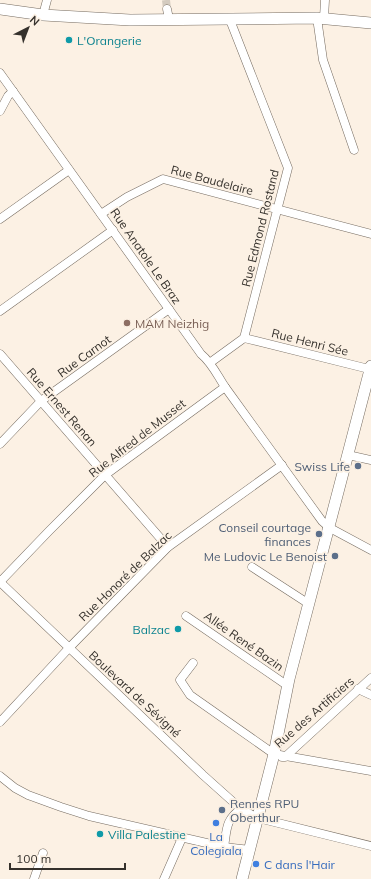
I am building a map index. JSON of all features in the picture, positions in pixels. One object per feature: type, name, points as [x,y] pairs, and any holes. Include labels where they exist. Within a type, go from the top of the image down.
[{"type":"main road","points":[[0,9],[43,15],[130,20],[168,14],[230,20],[320,18],[371,22]]},
{"type":"main road","points":[[242,879],[258,818],[277,757],[288,686],[371,367]]},
{"type":"street","points":[[43,15],[46,0]]},
{"type":"street","points":[[325,0],[320,18],[323,60],[354,150]]},
{"type":"street","name":"Rue Edmond Rostand","points":[[230,20],[288,168],[244,338]]},
{"type":"street","name":"Rue Anatole Le Braz","points":[[0,73],[201,354],[210,362],[225,387],[322,520],[330,528]]},
{"type":"street","points":[[0,111],[8,96],[13,91]]},
{"type":"street","points":[[0,219],[69,170]]},
{"type":"street","name":"Rue Baudelaire","points":[[101,214],[127,197],[163,179],[371,234]]},
{"type":"street","points":[[0,311],[113,230]]},
{"type":"street","name":"Rue Carnot","points":[[0,444],[41,401],[169,309]]},
{"type":"street","points":[[210,362],[244,338]]},
{"type":"street","name":"Rue Henri Sée","points":[[244,338],[365,368],[371,367]]},
{"type":"street","name":"Rue Ernest Renan","points":[[0,354],[168,547]]},
{"type":"street","name":"Rue Alfred de Musset","points":[[0,582],[105,475],[225,387]]},
{"type":"street","points":[[348,455],[371,460]]},
{"type":"street","name":"Rue Honoré de Balzac","points":[[0,722],[69,648],[168,547],[282,465]]},
{"type":"street","points":[[330,528],[371,550]]},
{"type":"street","points":[[252,567],[309,604]]},
{"type":"street","name":"Boulevard de Sévigné","points":[[0,582],[241,809],[258,818],[371,846]]},
{"type":"street","name":"Allée René Bazin","points":[[186,616],[288,686]]},
{"type":"street","points":[[193,663],[180,680],[190,695],[277,757],[371,772]]},
{"type":"street","name":"Rue des Artificiers","points":[[277,757],[371,678]]},
{"type":"street","points":[[358,689],[371,695]]},
{"type":"street","points":[[0,776],[21,792],[89,816],[224,847],[250,850]]},
{"type":"street","points":[[224,847],[226,828],[233,814],[241,809]]},
{"type":"street","points":[[164,879],[182,838]]},
{"type":"street","points":[[34,879],[44,853]]},
{"type":"tunnel","points":[[166,0],[167,9]]},
{"type":"place","name":"L'Orangerie","points":[[69,40]]},
{"type":"place","name":"MAM Neizhig","points":[[127,323]]},
{"type":"place","name":"Swiss Life","points":[[358,466]]},
{"type":"place","name":"Conseil courtage finances","points":[[319,534]]},
{"type":"place","name":"Me Ludovic Le Benoist","points":[[335,556]]},
{"type":"place","name":"Balzac","points":[[178,629]]},
{"type":"place","name":"Rennes RPU Oberthur","points":[[222,810]]},
{"type":"place","name":"La Colegiala","points":[[216,823]]},
{"type":"place","name":"Villa Palestine","points":[[100,834]]},
{"type":"place","name":"C dans l'Hair","points":[[256,864]]}]
